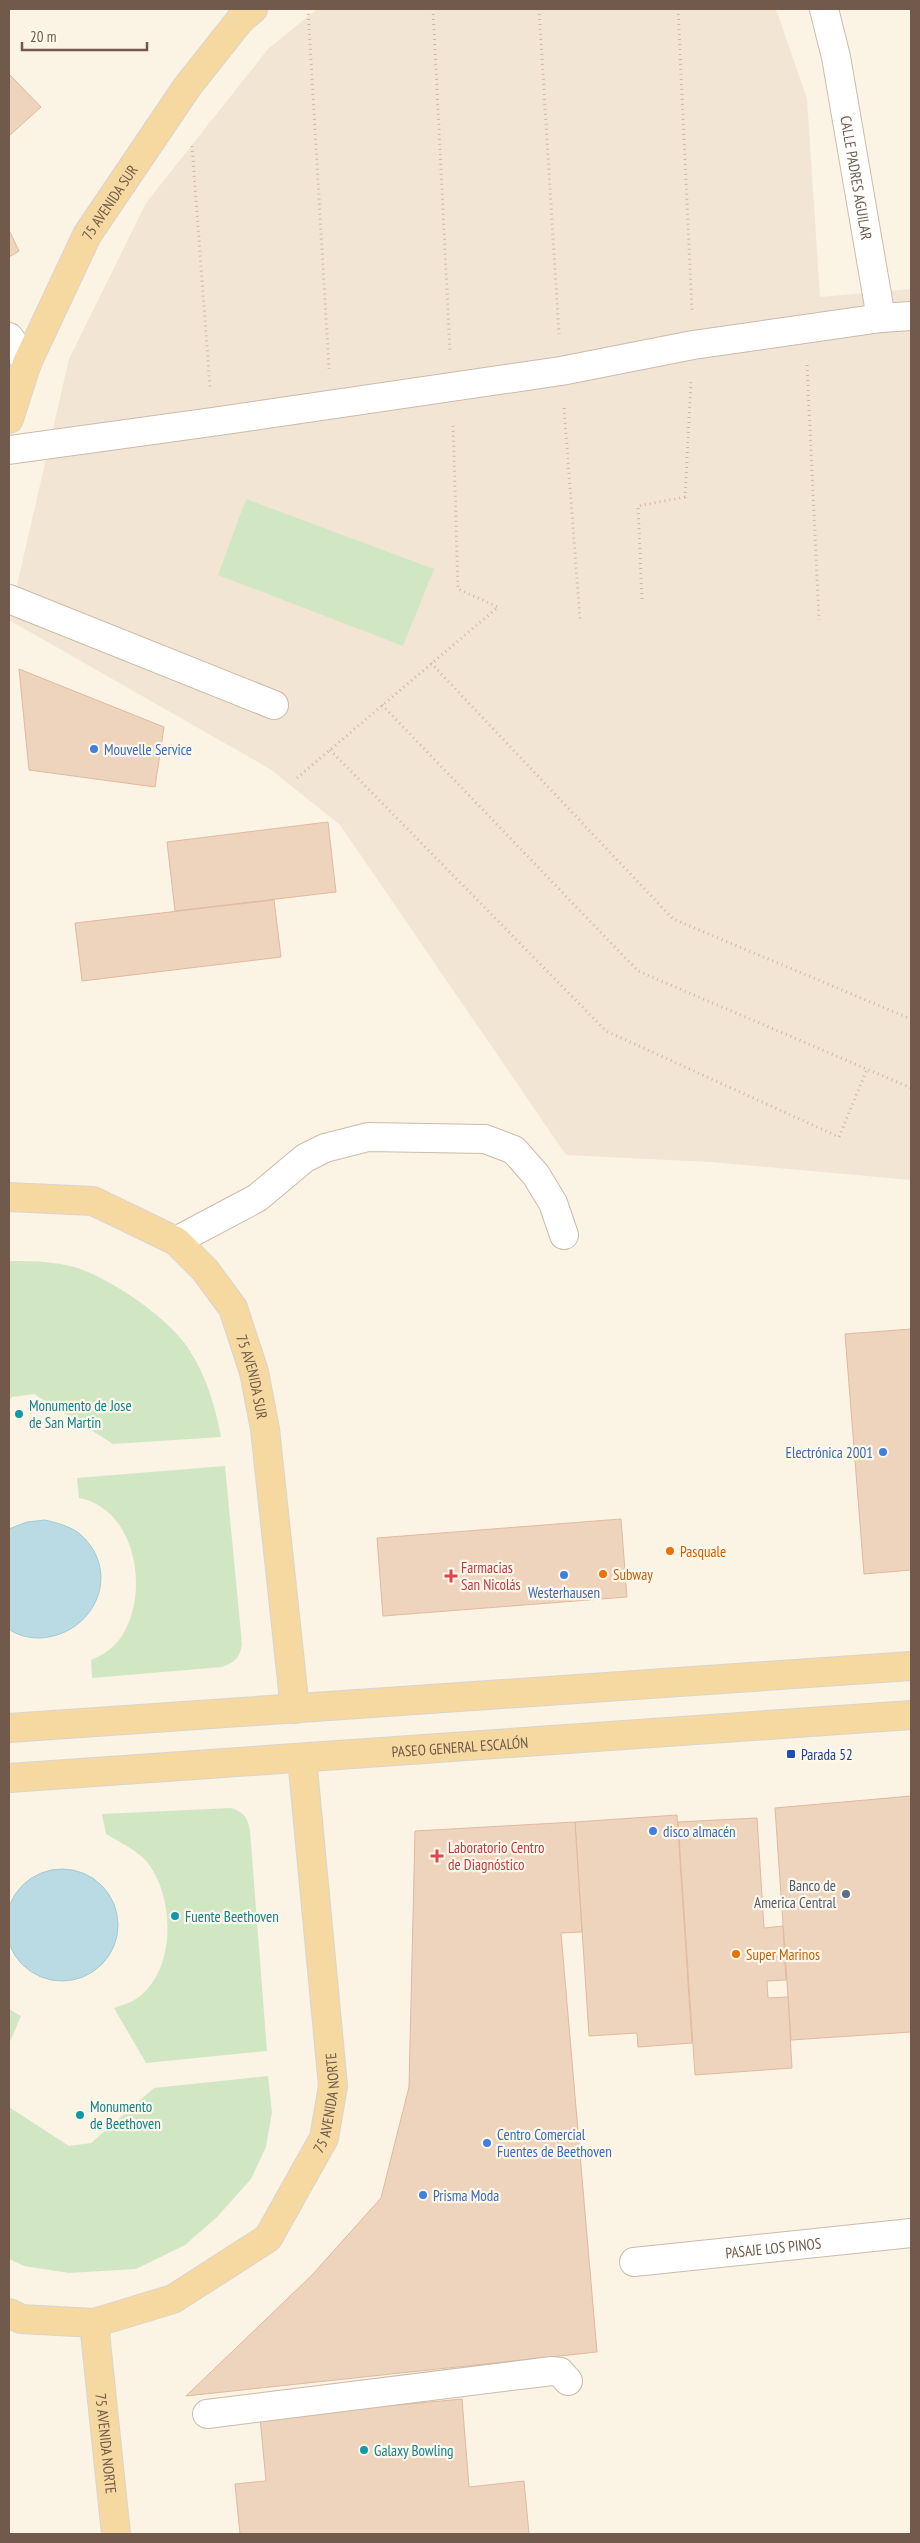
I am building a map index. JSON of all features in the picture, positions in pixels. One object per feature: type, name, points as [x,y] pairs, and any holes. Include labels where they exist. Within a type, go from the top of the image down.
[{"type":"main road","name":"75 AVENIDA SUR","points":[[9,419],[27,363],[87,235],[187,86],[240,20],[253,9]]},
{"type":"main road","name":"75 AVENIDA SUR","points":[[9,1191],[93,1201],[176,1241],[205,1270],[233,1308],[254,1372],[265,1429],[295,1709]]},
{"type":"main road","points":[[9,1728],[911,1666]]},
{"type":"main road","name":"PASEO GENERAL ESCALÓN","points":[[9,1778],[911,1715]]},
{"type":"main road","name":"75 AVENIDA NORTE","points":[[9,2313],[21,2319],[94,2322],[173,2299],[268,2238],[324,2138],[333,2086],[302,1758]]},
{"type":"main road","name":"75 AVENIDA NORTE","points":[[94,2322],[116,2534]]},
{"type":"street","name":"CALLE PADRES AGUILAR","points":[[824,9],[836,57],[881,318]]},
{"type":"street","points":[[9,450],[561,371],[693,345],[881,318],[911,316]]},
{"type":"street","points":[[9,337],[27,363]]},
{"type":"street","points":[[9,599],[274,705]]},
{"type":"street","points":[[176,1241],[257,1198],[305,1158],[325,1148],[368,1137],[485,1139],[514,1150],[536,1175],[553,1203],[564,1235]]},
{"type":"street","name":"PASAJE LOS PINOS","points":[[634,2262],[911,2233]]},
{"type":"street","points":[[207,2414],[552,2371],[560,2372],[568,2381]]},
{"type":"path","points":[[308,9],[331,405]]},
{"type":"path","points":[[297,778],[498,606],[458,589],[452,386],[433,9]]},
{"type":"path","points":[[540,9],[561,371],[580,619]]},
{"type":"path","points":[[187,86],[212,422]]},
{"type":"path","points":[[805,330],[819,620]]},
{"type":"path","points":[[431,663],[673,919],[911,1019]]},
{"type":"path","points":[[382,705],[638,971],[911,1088]]},
{"type":"path","points":[[330,750],[606,1031],[839,1137],[867,1069]]},
{"type":"shaded area","points":[[317,9],[776,9],[807,99],[820,297],[911,289],[911,1180],[711,1162],[566,1155],[340,825],[270,769],[9,620],[69,359],[146,203],[268,49]]},
{"type":"green space","points":[[246,499],[434,569],[403,646],[218,575]]},
{"type":"green space","points":[[9,1261],[49,1262],[78,1268],[101,1278],[156,1314],[188,1348],[200,1369],[216,1413],[221,1437],[113,1444],[34,1394],[12,1397],[9,1400]]},
{"type":"green space","points":[[225,1466],[242,1644],[240,1653],[234,1661],[222,1667],[92,1678],[91,1660],[106,1652],[119,1640],[129,1622],[135,1602],[136,1580],[133,1557],[126,1537],[115,1519],[99,1506],[79,1498],[77,1478]]},
{"type":"green space","points":[[231,1808],[245,1816],[250,1831],[267,2051],[146,2063],[114,2008],[136,1999],[149,1987],[159,1971],[165,1953],[167,1913],[163,1894],[147,1862],[133,1850],[106,1834],[102,1814]]},
{"type":"green space","points":[[9,2009],[21,2016],[9,2044]]},
{"type":"green space","points":[[268,2076],[272,2112],[266,2147],[251,2179],[217,2217],[185,2245],[136,2269],[69,2273],[24,2266],[9,2259],[9,2107],[69,2146],[91,2143],[154,2088]]},
{"type":"water","points":[[45,1520],[68,1527],[80,1534],[93,1550],[100,1567],[101,1584],[96,1600],[87,1615],[74,1627],[57,1635],[34,1638],[9,1629],[9,1529],[27,1522]]},
{"type":"water","points":[[62,1869],[83,1874],[101,1886],[113,1904],[118,1925],[113,1946],[101,1964],[83,1976],[62,1981],[41,1976],[23,1964],[11,1946],[6,1925],[11,1904],[23,1886],[41,1874]]},
{"type":"building","points":[[9,74],[41,107],[9,136]]},
{"type":"building","points":[[9,230],[19,251],[9,257]]},
{"type":"building","name":"Mouvelle Service","points":[[19,669],[164,727],[155,787],[29,770]]},
{"type":"building","points":[[328,822],[336,892],[175,911],[167,842]]},
{"type":"building","points":[[274,900],[281,957],[82,981],[75,923]]},
{"type":"building","name":"Electrónica 2001","points":[[911,1329],[911,1570],[864,1574],[845,1334]]},
{"type":"building","points":[[621,1519],[627,1597],[383,1616],[377,1538]]},
{"type":"building","name":"Banco de America Central","points":[[911,1796],[911,2032],[791,2040],[775,1808]]},
{"type":"building","points":[[677,1815],[692,2043],[638,2047],[637,2033],[589,2036],[575,1822]]},
{"type":"building","name":"Super Marinos","points":[[757,1818],[764,1928],[783,1926],[786,1980],[767,1981],[768,1998],[788,1997],[792,2068],[695,2075],[678,1822]]},
{"type":"building","name":"Centro Comercial Fuentes de Beethoven","points":[[575,1822],[582,1932],[561,1933],[597,2352],[186,2396],[312,2275],[381,2198],[409,2087],[415,1831]]},
{"type":"building","name":"Galaxy Bowling","points":[[462,2399],[469,2487],[524,2481],[529,2534],[240,2534],[235,2484],[266,2481],[260,2418]]},
{"type":"place","name":"Mouvelle Service","points":[[94,749]]},
{"type":"place","name":"Monumento de Jose de San Martin","points":[[19,1414]]},
{"type":"place","name":"Electrónica 2001","points":[[883,1452]]},
{"type":"place","name":"Pasquale","points":[[670,1551]]},
{"type":"place","name":"Subway","points":[[603,1574]]},
{"type":"place","name":"Westerhausen","points":[[564,1575]]},
{"type":"place","name":"Farmacias San Nicolás","points":[[451,1576]]},
{"type":"place","name":"Parada 52","points":[[791,1754]]},
{"type":"place","name":"disco almacén","points":[[653,1831]]},
{"type":"place","name":"Laboratorio Centro de Diagnóstico","points":[[437,1856]]},
{"type":"place","name":"Banco de America Central","points":[[846,1894]]},
{"type":"place","name":"Fuente Beethoven","points":[[175,1916]]},
{"type":"place","name":"Super Marinos","points":[[736,1954]]},
{"type":"place","name":"Monumento de Beethoven","points":[[80,2115]]},
{"type":"place","name":"Centro Comercial Fuentes de Beethoven","points":[[487,2143]]},
{"type":"place","name":"Prisma Moda","points":[[423,2195]]},
{"type":"place","name":"Galaxy Bowling","points":[[364,2450]]}]
